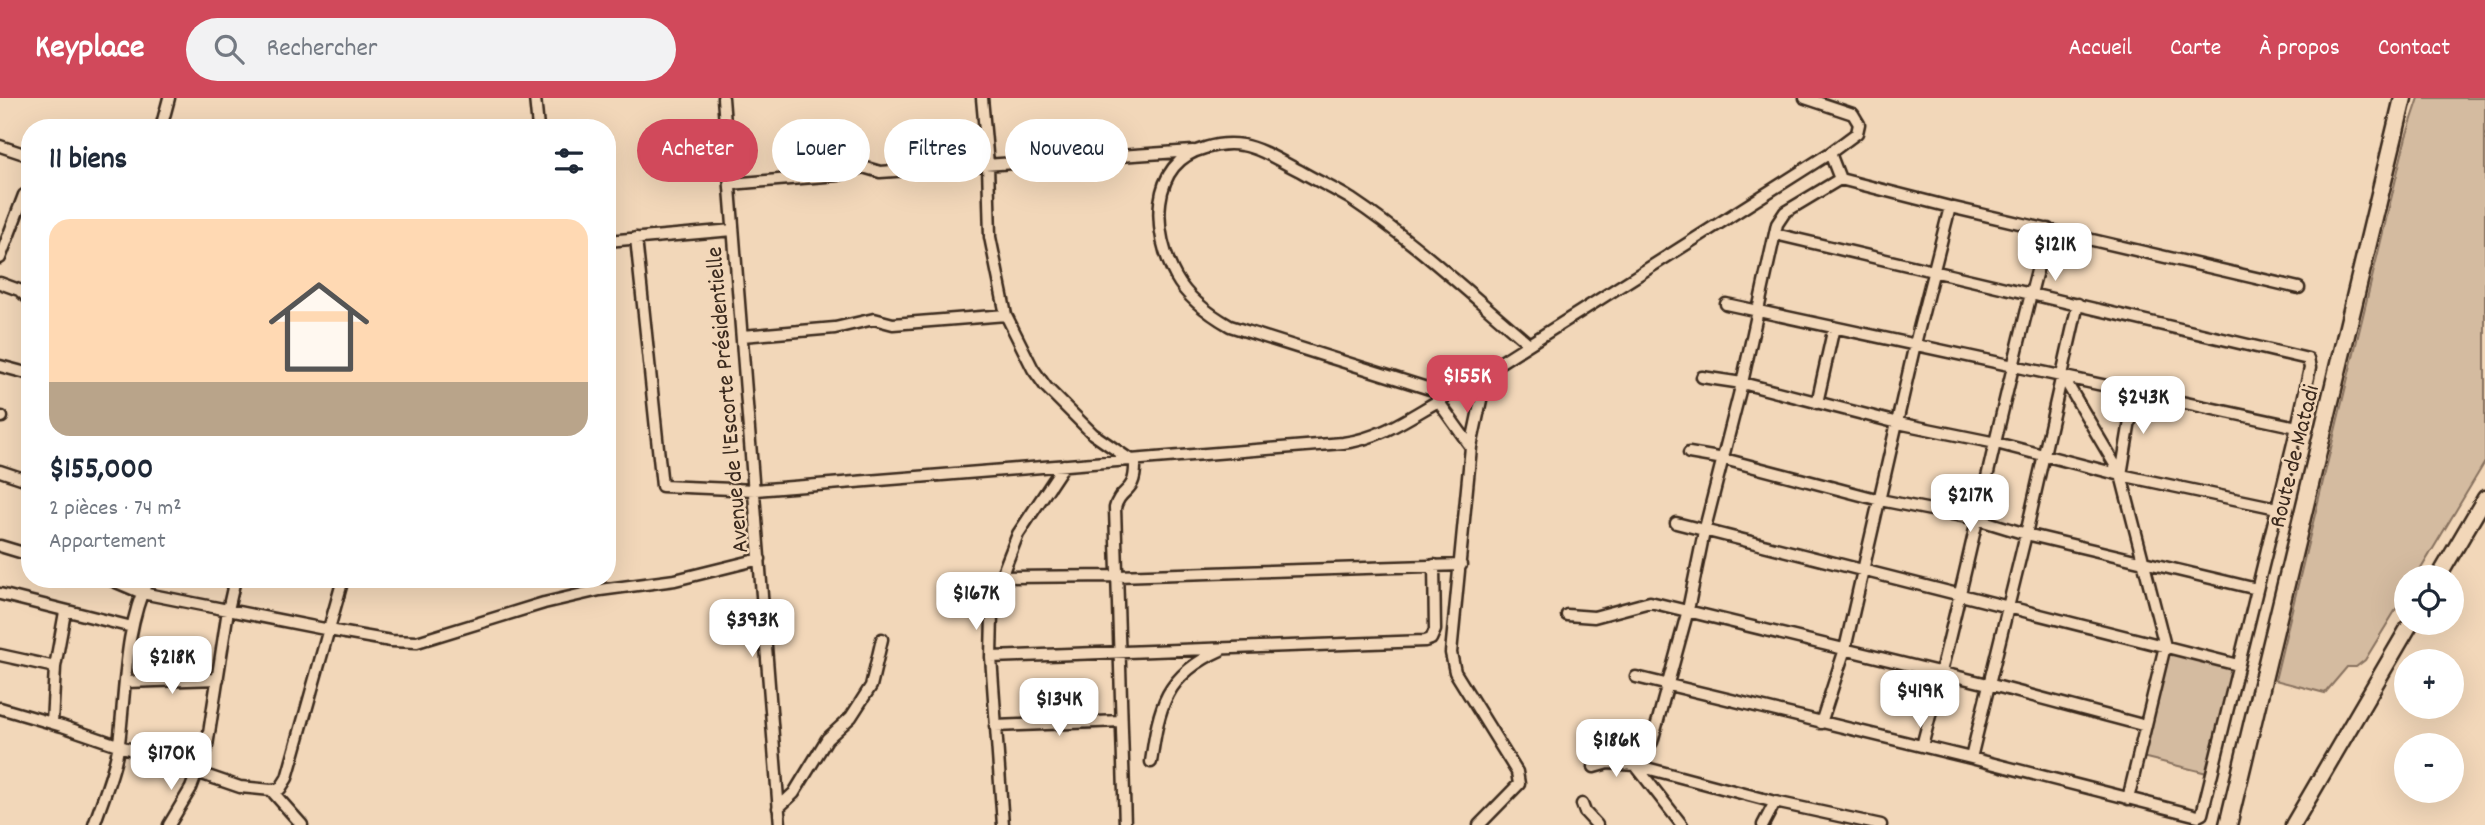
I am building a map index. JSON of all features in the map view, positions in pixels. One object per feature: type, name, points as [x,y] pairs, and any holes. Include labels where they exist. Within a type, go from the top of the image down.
[{"type":"main road","name":"Route de Matadi","points":[[2228,825],[2403,98]]},
{"type":"street","points":[[163,119],[169,98]]},
{"type":"street","points":[[535,98],[537,119]]},
{"type":"street","name":"Avenue de l'Escorte Présidentielle","points":[[723,98],[780,825]]},
{"type":"street","points":[[982,98],[984,119]]},
{"type":"street","points":[[636,238],[662,486],[755,490],[1364,440],[1385,432],[1487,372],[1528,343],[1857,133],[1859,124],[1853,114],[1805,98]]},
{"type":"street","points":[[991,164],[1194,151],[1222,143],[1243,145],[1263,152],[1349,198],[1389,226],[1528,343]]},
{"type":"street","points":[[0,146],[21,153]]},
{"type":"street","points":[[1194,151],[1172,167],[1161,189],[1159,220],[1164,248],[1175,276],[1188,294],[1212,316],[1230,326],[1448,395]]},
{"type":"street","points":[[1830,152],[1840,179]]},
{"type":"street","points":[[730,184],[838,175],[863,167],[884,172]]},
{"type":"street","points":[[1652,742],[1688,610],[1775,234],[1780,217],[1785,212],[1840,179],[2299,288]]},
{"type":"street","points":[[989,182],[993,258],[1006,315],[1033,369],[1046,387],[1093,434],[1133,460],[1135,467],[1133,483],[1118,500],[1115,508],[1125,825]]},
{"type":"street","points":[[0,258],[4,234],[21,201]]},
{"type":"street","points":[[1821,723],[1845,649],[1915,344],[1950,207]]},
{"type":"street","points":[[1923,746],[1996,443],[2012,365],[2048,229]]},
{"type":"street","points":[[616,240],[733,230]]},
{"type":"street","points":[[1636,677],[2202,815],[2297,427],[2310,364],[2308,359],[1775,234]]},
{"type":"street","points":[[0,283],[21,292]]},
{"type":"street","points":[[1726,304],[2297,427]]},
{"type":"street","points":[[1971,758],[2026,534],[2078,304]]},
{"type":"street","points":[[742,336],[843,327],[874,319],[893,324],[1006,315]]},
{"type":"street","points":[[1816,403],[1834,327]]},
{"type":"street","points":[[0,366],[21,372]]},
{"type":"street","points":[[1479,825],[1517,788],[1519,777],[1452,663],[1471,447],[1487,372]]},
{"type":"street","points":[[2062,375],[2121,475],[2165,646],[2128,799]]},
{"type":"street","points":[[1702,377],[1742,383],[1898,423],[2277,508]]},
{"type":"street","points":[[2121,475],[2135,391]]},
{"type":"street","points":[[1438,401],[1471,447]]},
{"type":"street","points":[[1689,453],[1724,459],[1880,500],[1977,519],[2026,534],[2256,589]]},
{"type":"street","points":[[1003,825],[991,625],[1001,577],[1021,527],[1064,465]]},
{"type":"street","points":[[0,471],[21,478]]},
{"type":"street","points":[[2446,565],[2485,498]]},
{"type":"street","points":[[1676,523],[2238,665]]},
{"type":"street","points":[[0,546],[21,552]]},
{"type":"street","points":[[616,588],[675,580],[760,559]]},
{"type":"street","points":[[991,657],[1431,639],[1435,630],[1434,565]]},
{"type":"street","points":[[1001,577],[1461,565]]},
{"type":"street","points":[[130,588],[142,593],[329,630],[391,641],[417,642],[544,603],[615,588]]},
{"type":"street","points":[[94,825],[118,745],[132,627],[144,588]]},
{"type":"street","points":[[169,825],[198,772],[207,747],[233,588]]},
{"type":"street","points":[[0,708],[240,786],[280,789],[287,778],[341,588]]},
{"type":"street","points":[[0,594],[132,627]]},
{"type":"street","points":[[1567,615],[1594,617],[1650,602],[1988,684],[2146,726]]},
{"type":"street","points":[[52,723],[55,667],[65,612]]},
{"type":"street","points":[[2293,825],[2404,635]]},
{"type":"street","points":[[778,808],[794,793],[827,739],[851,717],[871,686],[882,639]]},
{"type":"street","points":[[1152,762],[1158,714],[1174,685],[1198,663],[1228,647]]},
{"type":"street","points":[[0,655],[55,667]]},
{"type":"street","points":[[125,682],[218,679]]},
{"type":"street","points":[[995,726],[1121,721]]},
{"type":"street","points":[[1594,767],[1608,764],[1635,765],[1775,802],[1881,825]]},
{"type":"street","points":[[1635,765],[1682,825]]},
{"type":"street","points":[[271,790],[302,825]]},
{"type":"street","points":[[1763,825],[1775,802]]},
{"type":"street","points":[[1583,804],[1585,812],[1597,825]]},
{"type":"shaded area","points":[[2419,98],[2485,98],[2485,462],[2423,565],[2394,565],[2394,613],[2365,660],[2356,667],[2347,667],[2325,693],[2275,680],[2406,137]]},
{"type":"shaded area","points":[[2169,652],[2234,668],[2207,773],[2142,757]]}]
